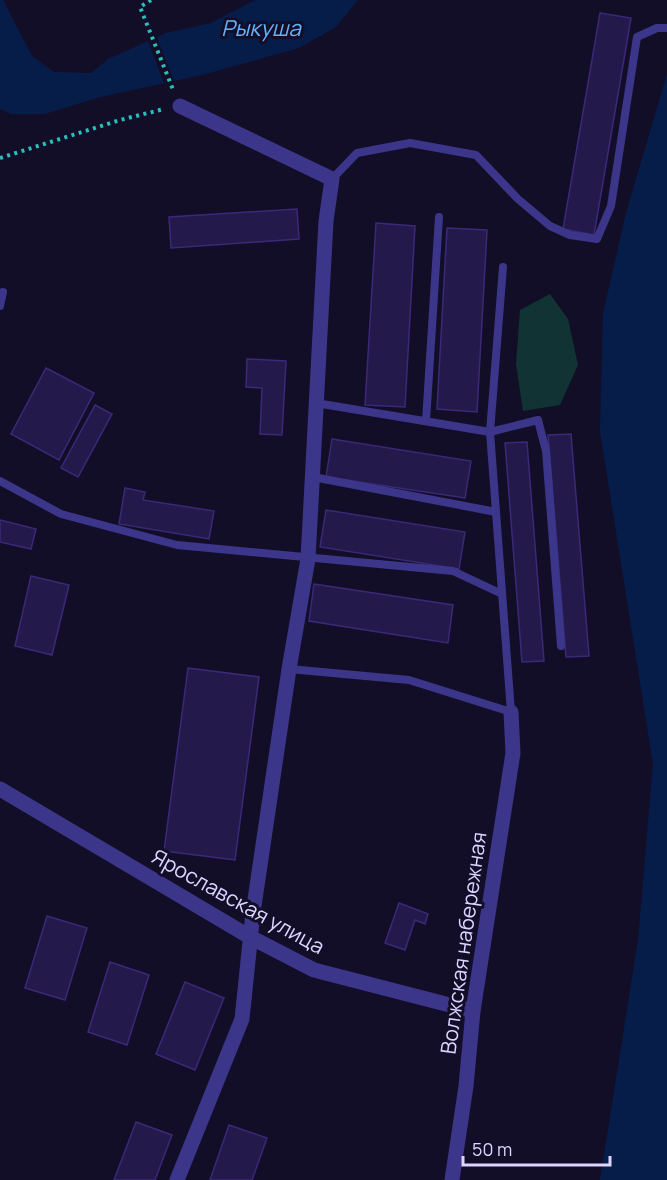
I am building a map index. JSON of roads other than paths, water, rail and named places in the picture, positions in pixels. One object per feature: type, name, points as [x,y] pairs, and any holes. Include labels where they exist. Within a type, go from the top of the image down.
[{"type":"street","points":[[177,1180],[242,1019],[250,937],[289,669],[308,559],[326,221],[332,179],[180,106]]},
{"type":"street","name":"Волжская набережная","points":[[452,1180],[466,1086],[472,1011],[513,753],[511,712]]},
{"type":"street","name":"Ярославская улица","points":[[0,789],[250,937],[314,970],[472,1011]]},
{"type":"lane","points":[[332,179],[357,153],[410,143],[476,155],[518,199],[550,225],[570,235],[597,239],[611,206],[637,36],[657,28],[667,28]]},
{"type":"lane","points":[[426,421],[439,217]]},
{"type":"lane","points":[[289,669],[409,680],[511,712],[490,432],[503,267]]},
{"type":"lane","points":[[0,306],[3,292]]},
{"type":"lane","points":[[316,403],[490,432],[538,420],[546,451],[561,646]]},
{"type":"lane","points":[[313,477],[496,512]]},
{"type":"lane","points":[[0,481],[61,514],[177,545],[453,571],[502,594]]},
{"type":"water","name":"Рыкуша","points":[[0,0],[3,0],[32,56],[54,72],[91,73],[108,59],[166,33],[211,23],[255,0],[358,0],[336,27],[299,48],[202,75],[100,97],[45,114],[11,114],[0,109]]},
{"type":"water","points":[[667,74],[667,1180],[600,1180],[638,940],[653,764],[600,431],[603,313],[626,213]]}]
